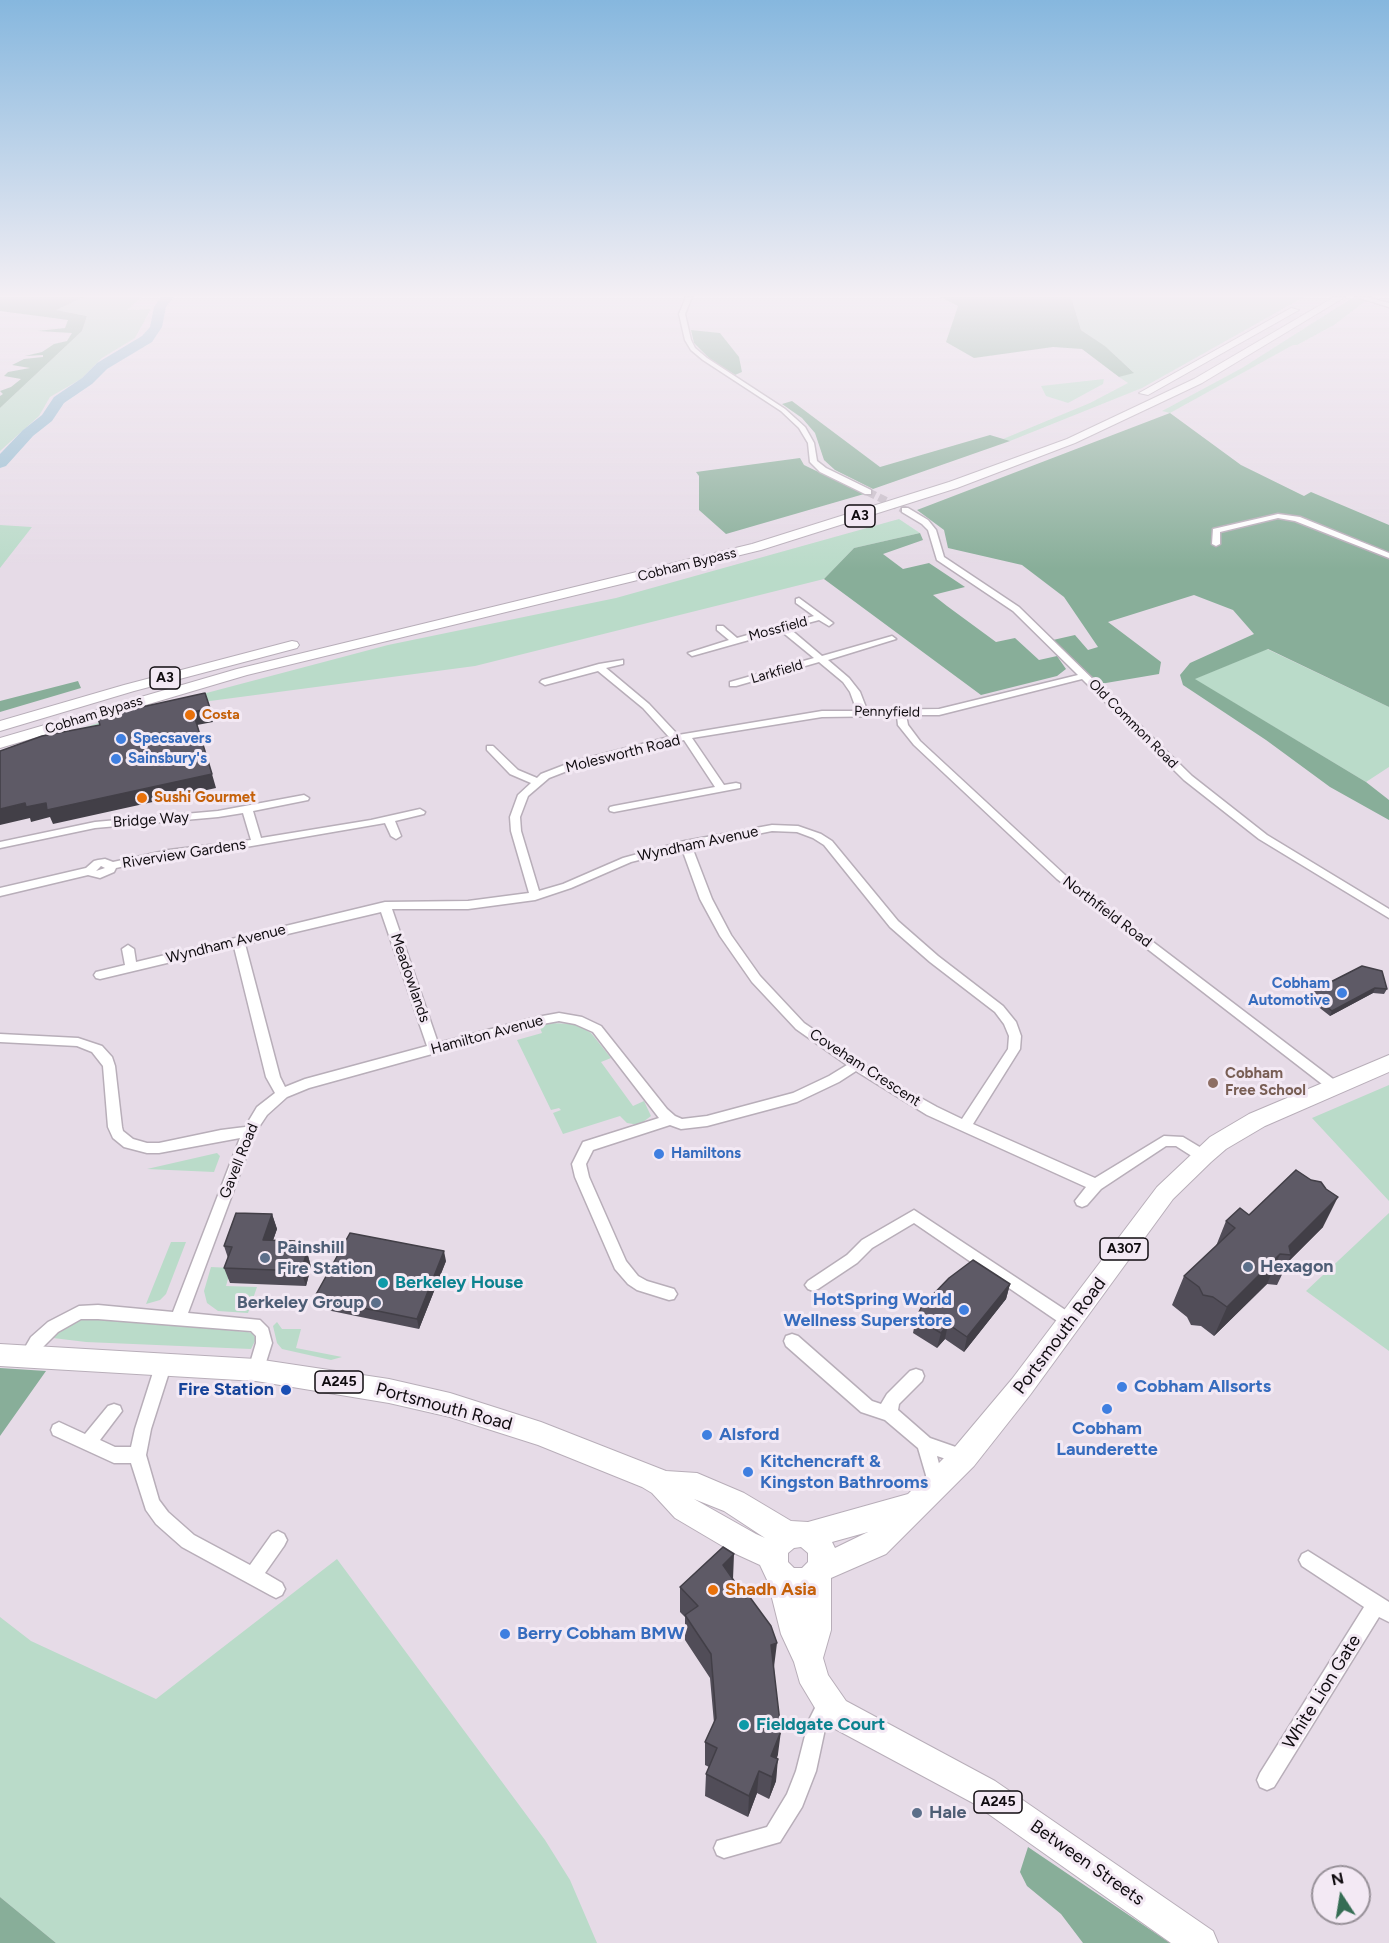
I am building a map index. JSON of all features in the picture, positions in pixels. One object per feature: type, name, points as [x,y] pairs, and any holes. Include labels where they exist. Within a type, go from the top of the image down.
[{"type":"main road","name":"A3","points":[[762,532],[924,482],[1035,444],[1154,388]]},
{"type":"main road","name":"Cobham Bypass","points":[[0,743],[254,669],[756,547],[932,492],[1071,441],[1184,388]]},
{"type":"main road","name":"Cobham Bypass","points":[[433,612],[740,538]]},
{"type":"main road","name":"Cobham Bypass","points":[[0,726],[129,688],[332,635]]},
{"type":"main road","points":[[0,719],[129,688]]},
{"type":"main road","name":"Portsmouth Road","points":[[787,1550],[789,1580],[798,1583],[876,1544],[964,1456],[1001,1413],[1165,1193],[1203,1156],[1218,1143],[1257,1120],[1336,1088],[1389,1063]]},
{"type":"main road","name":"Portsmouth Road","points":[[0,1355],[256,1370],[368,1387],[450,1405],[541,1434],[662,1484],[685,1509],[746,1544],[787,1550],[914,1505]]},
{"type":"main road","points":[[787,1550],[815,1541],[821,1549],[823,1558],[819,1572],[816,1630],[808,1658]]},
{"type":"main road","name":"Between Streets","points":[[787,1550],[796,1634],[808,1658],[815,1683],[828,1704],[842,1717],[984,1792],[1201,1943]]},
{"type":"street","points":[[749,388],[783,410],[802,427],[811,443],[814,462],[824,470],[868,492]]},
{"type":"street","name":"Old Common Road","points":[[904,510],[929,526],[934,534],[940,558],[1016,609],[1170,762],[1225,809],[1307,866],[1389,914]]},
{"type":"street","points":[[1216,543],[1216,531],[1278,516],[1297,519],[1389,556]]},
{"type":"street","name":"Mossfield","points":[[799,601],[829,623]]},
{"type":"street","name":"Mossfield","points":[[692,653],[820,617]]},
{"type":"street","name":"Mossfield","points":[[720,628],[735,641]]},
{"type":"street","name":"Larkfield","points":[[783,628],[851,686],[862,711]]},
{"type":"street","name":"Larkfield","points":[[732,684],[891,639]]},
{"type":"street","points":[[854,641],[863,648]]},
{"type":"street","points":[[545,682],[620,662]]},
{"type":"street","points":[[599,667],[681,737]]},
{"type":"street","name":"Pennyfield","points":[[681,737],[802,716],[862,711],[901,714],[952,710],[1084,676]]},
{"type":"street","name":"Northfield Road","points":[[901,714],[903,724],[917,743],[1061,877],[1336,1088]]},
{"type":"street","name":"Molesworth Road","points":[[535,896],[516,831],[515,817],[523,795],[537,782],[564,768],[681,737],[722,789]]},
{"type":"street","points":[[490,748],[514,772],[537,782]]},
{"type":"street","points":[[614,809],[736,786]]},
{"type":"street","name":"Bridge Way","points":[[0,845],[95,825],[211,815],[303,798]]},
{"type":"street","name":"Riverview Gardens","points":[[247,809],[257,842]]},
{"type":"street","name":"Riverview Gardens","points":[[0,892],[90,871],[98,863],[108,863],[111,866],[169,853],[257,842],[420,812]]},
{"type":"street","points":[[389,819],[396,836]]},
{"type":"street","name":"Wyndham Avenue","points":[[100,975],[385,906],[413,903],[486,904],[535,896],[567,886],[627,860],[685,844],[772,828],[798,829],[828,843],[878,907],[907,936],[1005,1016],[1015,1036],[1014,1049],[965,1126]]},
{"type":"street","name":"Coveham Crescent","points":[[685,844],[715,918],[756,979],[800,1026],[856,1065],[932,1111],[1096,1185]]},
{"type":"street","name":"Meadowlands","points":[[385,906],[434,1049]]},
{"type":"street","points":[[238,941],[273,1077],[282,1094]]},
{"type":"street","points":[[128,950],[131,967]]},
{"type":"street","name":"Hamilton Avenue","points":[[282,1094],[305,1084],[543,1019],[559,1017],[592,1025],[670,1120]]},
{"type":"street","points":[[0,1038],[78,1042],[97,1049],[103,1054],[109,1066],[115,1127],[118,1134],[129,1143],[147,1148],[159,1148],[221,1135],[249,1132]]},
{"type":"street","points":[[669,1294],[642,1286],[626,1273],[601,1223],[579,1164],[588,1146],[670,1120],[681,1124],[696,1123],[784,1101],[822,1086],[856,1065]]},
{"type":"street","name":"Gavell Road","points":[[178,1318],[249,1132],[262,1111],[282,1094]]},
{"type":"street","points":[[1082,1202],[1096,1185],[1168,1140],[1178,1142],[1203,1156]]},
{"type":"street","points":[[813,1285],[852,1259],[867,1244],[914,1216],[1071,1322]]},
{"type":"street","points":[[28,1356],[44,1334],[70,1316],[98,1312],[255,1325],[262,1333],[264,1343],[256,1370]]},
{"type":"street","points":[[792,1341],[867,1407],[890,1414],[925,1444],[964,1456]]},
{"type":"street","points":[[164,1363],[142,1429],[138,1455],[146,1488],[162,1518],[195,1546],[276,1590]]},
{"type":"street","points":[[890,1414],[893,1399],[916,1376]]},
{"type":"street","points":[[87,1443],[114,1411]]},
{"type":"street","points":[[59,1430],[114,1455],[138,1455]]},
{"type":"street","points":[[925,1444],[936,1484]]},
{"type":"street","points":[[252,1577],[278,1540]]},
{"type":"street","name":"White Lion Gate","points":[[1267,1780],[1383,1609],[1308,1560]]},
{"type":"street","points":[[724,1848],[773,1835],[795,1800],[806,1771],[816,1728],[828,1704]]},
{"type":"green space","points":[[9,388],[22,388],[0,408],[0,396],[3,394],[0,391]]},
{"type":"green space","points":[[22,388],[66,388],[50,397],[39,416],[0,451],[0,408]]},
{"type":"green space","points":[[1042,388],[1096,388],[1068,403],[1046,396]]},
{"type":"green space","points":[[1119,388],[1143,388],[1010,441],[1003,439],[1090,403]]},
{"type":"green space","points":[[1205,388],[1216,388],[1170,413],[1162,411]]},
{"type":"green space","points":[[792,401],[880,467],[990,435],[1010,441],[873,489],[835,470],[824,460],[815,433],[802,418],[782,404]]},
{"type":"green space","points":[[1170,413],[1241,465],[1304,496],[1311,492],[1389,525],[1389,707],[1268,649],[1195,679],[1366,782],[1389,800],[1389,820],[1330,787],[1266,740],[1183,685],[1180,675],[1190,663],[1254,634],[1233,610],[1194,595],[1108,622],[1161,662],[1159,674],[1100,684],[1053,640],[1075,635],[1088,650],[1098,647],[1064,597],[1022,565],[948,548],[944,530],[917,510]]},
{"type":"green space","points":[[800,458],[804,465],[864,494],[726,534],[699,510],[699,476],[696,472]]},
{"type":"green space","points":[[899,519],[920,533],[854,548],[824,579],[475,666],[210,701],[111,723],[0,754],[127,714],[388,645],[616,598]]},
{"type":"green space","points":[[0,525],[32,527],[0,568]]},
{"type":"green space","points":[[920,533],[923,540],[883,554],[903,569],[929,563],[965,587],[933,595],[947,606],[996,642],[1015,638],[1039,660],[1057,656],[1066,669],[1057,676],[981,695],[824,579],[854,548]]},
{"type":"green space","points":[[1267,649],[1389,707],[1389,767],[1366,782],[1194,679]]},
{"type":"green space","points":[[78,681],[81,688],[0,712],[0,701]]},
{"type":"green space","points":[[576,1024],[591,1033],[611,1058],[601,1062],[633,1106],[644,1101],[651,1116],[639,1125],[627,1123],[620,1116],[563,1134],[553,1113],[561,1110],[559,1108],[551,1110],[517,1040],[542,1033],[539,1025]]},
{"type":"green space","points":[[1389,1085],[1389,1201],[1312,1118]]},
{"type":"green space","points":[[217,1153],[220,1156],[214,1172],[147,1169]]},
{"type":"green space","points":[[1389,1213],[1389,1351],[1306,1291]]},
{"type":"green space","points":[[171,1242],[186,1242],[166,1294],[160,1300],[146,1304]]},
{"type":"green space","points":[[211,1267],[231,1268],[226,1286],[257,1287],[248,1313],[218,1311],[207,1303],[204,1291]]},
{"type":"green space","points":[[82,1317],[247,1332],[252,1333],[256,1339],[251,1349],[86,1342],[53,1338],[54,1334]]},
{"type":"green space","points":[[277,1322],[282,1329],[301,1329],[296,1348],[342,1357],[331,1360],[282,1349],[277,1343],[273,1326]]},
{"type":"green space","points":[[0,1368],[46,1371],[0,1436]]},
{"type":"green space","points":[[337,1559],[545,1840],[570,1880],[597,1943],[56,1943],[0,1897],[0,1617],[31,1641],[156,1699]]},
{"type":"green space","points":[[1028,1847],[1170,1943],[1083,1943],[1061,1914],[1027,1886],[1020,1872]]},
{"type":"green space","points":[[0,1897],[56,1943],[0,1943]]},
{"type":"building","name":"Sainsbury's","points":[[205,693],[210,708],[193,712],[212,774],[47,810],[46,803],[26,807],[25,803],[0,809],[0,751],[42,736],[100,725],[98,718],[115,715],[115,713]]},
{"type":"building","name":"Cobham Automotive","points":[[1362,966],[1382,971],[1387,989],[1375,988],[1332,1011],[1309,993]]},
{"type":"building","name":"Hexagon","points":[[1296,1170],[1311,1180],[1321,1182],[1326,1189],[1338,1197],[1289,1246],[1291,1255],[1280,1254],[1227,1307],[1213,1297],[1203,1295],[1199,1287],[1184,1276],[1235,1228],[1226,1221],[1240,1208],[1249,1215]]},
{"type":"building","points":[[236,1213],[272,1214],[263,1240],[295,1241],[291,1252],[307,1252],[301,1271],[224,1268],[232,1247],[224,1246]]},
{"type":"building","name":"Berkeley House","points":[[350,1233],[444,1251],[417,1319],[314,1298]]},
{"type":"building","name":"HotSpring World Wellness Superstore","points":[[973,1260],[1010,1284],[967,1337],[948,1324],[941,1333],[916,1318],[922,1306],[949,1278]]},
{"type":"building","name":"Fieldgate Court","points":[[723,1547],[734,1554],[723,1565],[746,1598],[749,1596],[771,1626],[777,1643],[771,1645],[781,1731],[771,1756],[778,1759],[772,1777],[759,1771],[749,1796],[706,1774],[717,1748],[705,1742],[716,1718],[711,1654],[685,1615],[698,1606],[680,1587]]},
{"type":"waterway","points":[[0,463],[28,433],[47,418],[59,400],[77,388]]},
{"type":"tunnel","points":[[868,492],[905,510]]},
{"type":"place","name":"Costa","points":[[190,715]]},
{"type":"place","name":"Specsavers","points":[[121,739]]},
{"type":"place","name":"Sainsbury's","points":[[116,759]]},
{"type":"place","name":"Sushi Gourmet","points":[[142,798]]},
{"type":"place","name":"Cobham Automotive","points":[[1342,993]]},
{"type":"place","name":"Cobham Free School","points":[[1213,1083]]},
{"type":"place","name":"Hamiltons","points":[[659,1154]]},
{"type":"place","name":"Painshill Fire Station","points":[[265,1258]]},
{"type":"place","name":"Hexagon","points":[[1248,1267]]},
{"type":"place","name":"Berkeley House","points":[[383,1283]]},
{"type":"place","name":"Berkeley Group","points":[[376,1303]]},
{"type":"place","name":"HotSpring World Wellness Superstore","points":[[964,1310]]},
{"type":"place","name":"Cobham Allsorts","points":[[1122,1387]]},
{"type":"place","name":"Fire Station","points":[[286,1390]]},
{"type":"place","name":"Cobham Launderette","points":[[1107,1409]]},
{"type":"place","name":"Alsford","points":[[707,1435]]},
{"type":"place","name":"Kitchencraft & Kingston Bathrooms","points":[[748,1472]]},
{"type":"place","name":"Shadh Asia","points":[[713,1590]]},
{"type":"place","name":"Berry Cobham BMW","points":[[505,1634]]},
{"type":"place","name":"Fieldgate Court","points":[[744,1725]]},
{"type":"place","name":"Hale","points":[[917,1813]]}]
